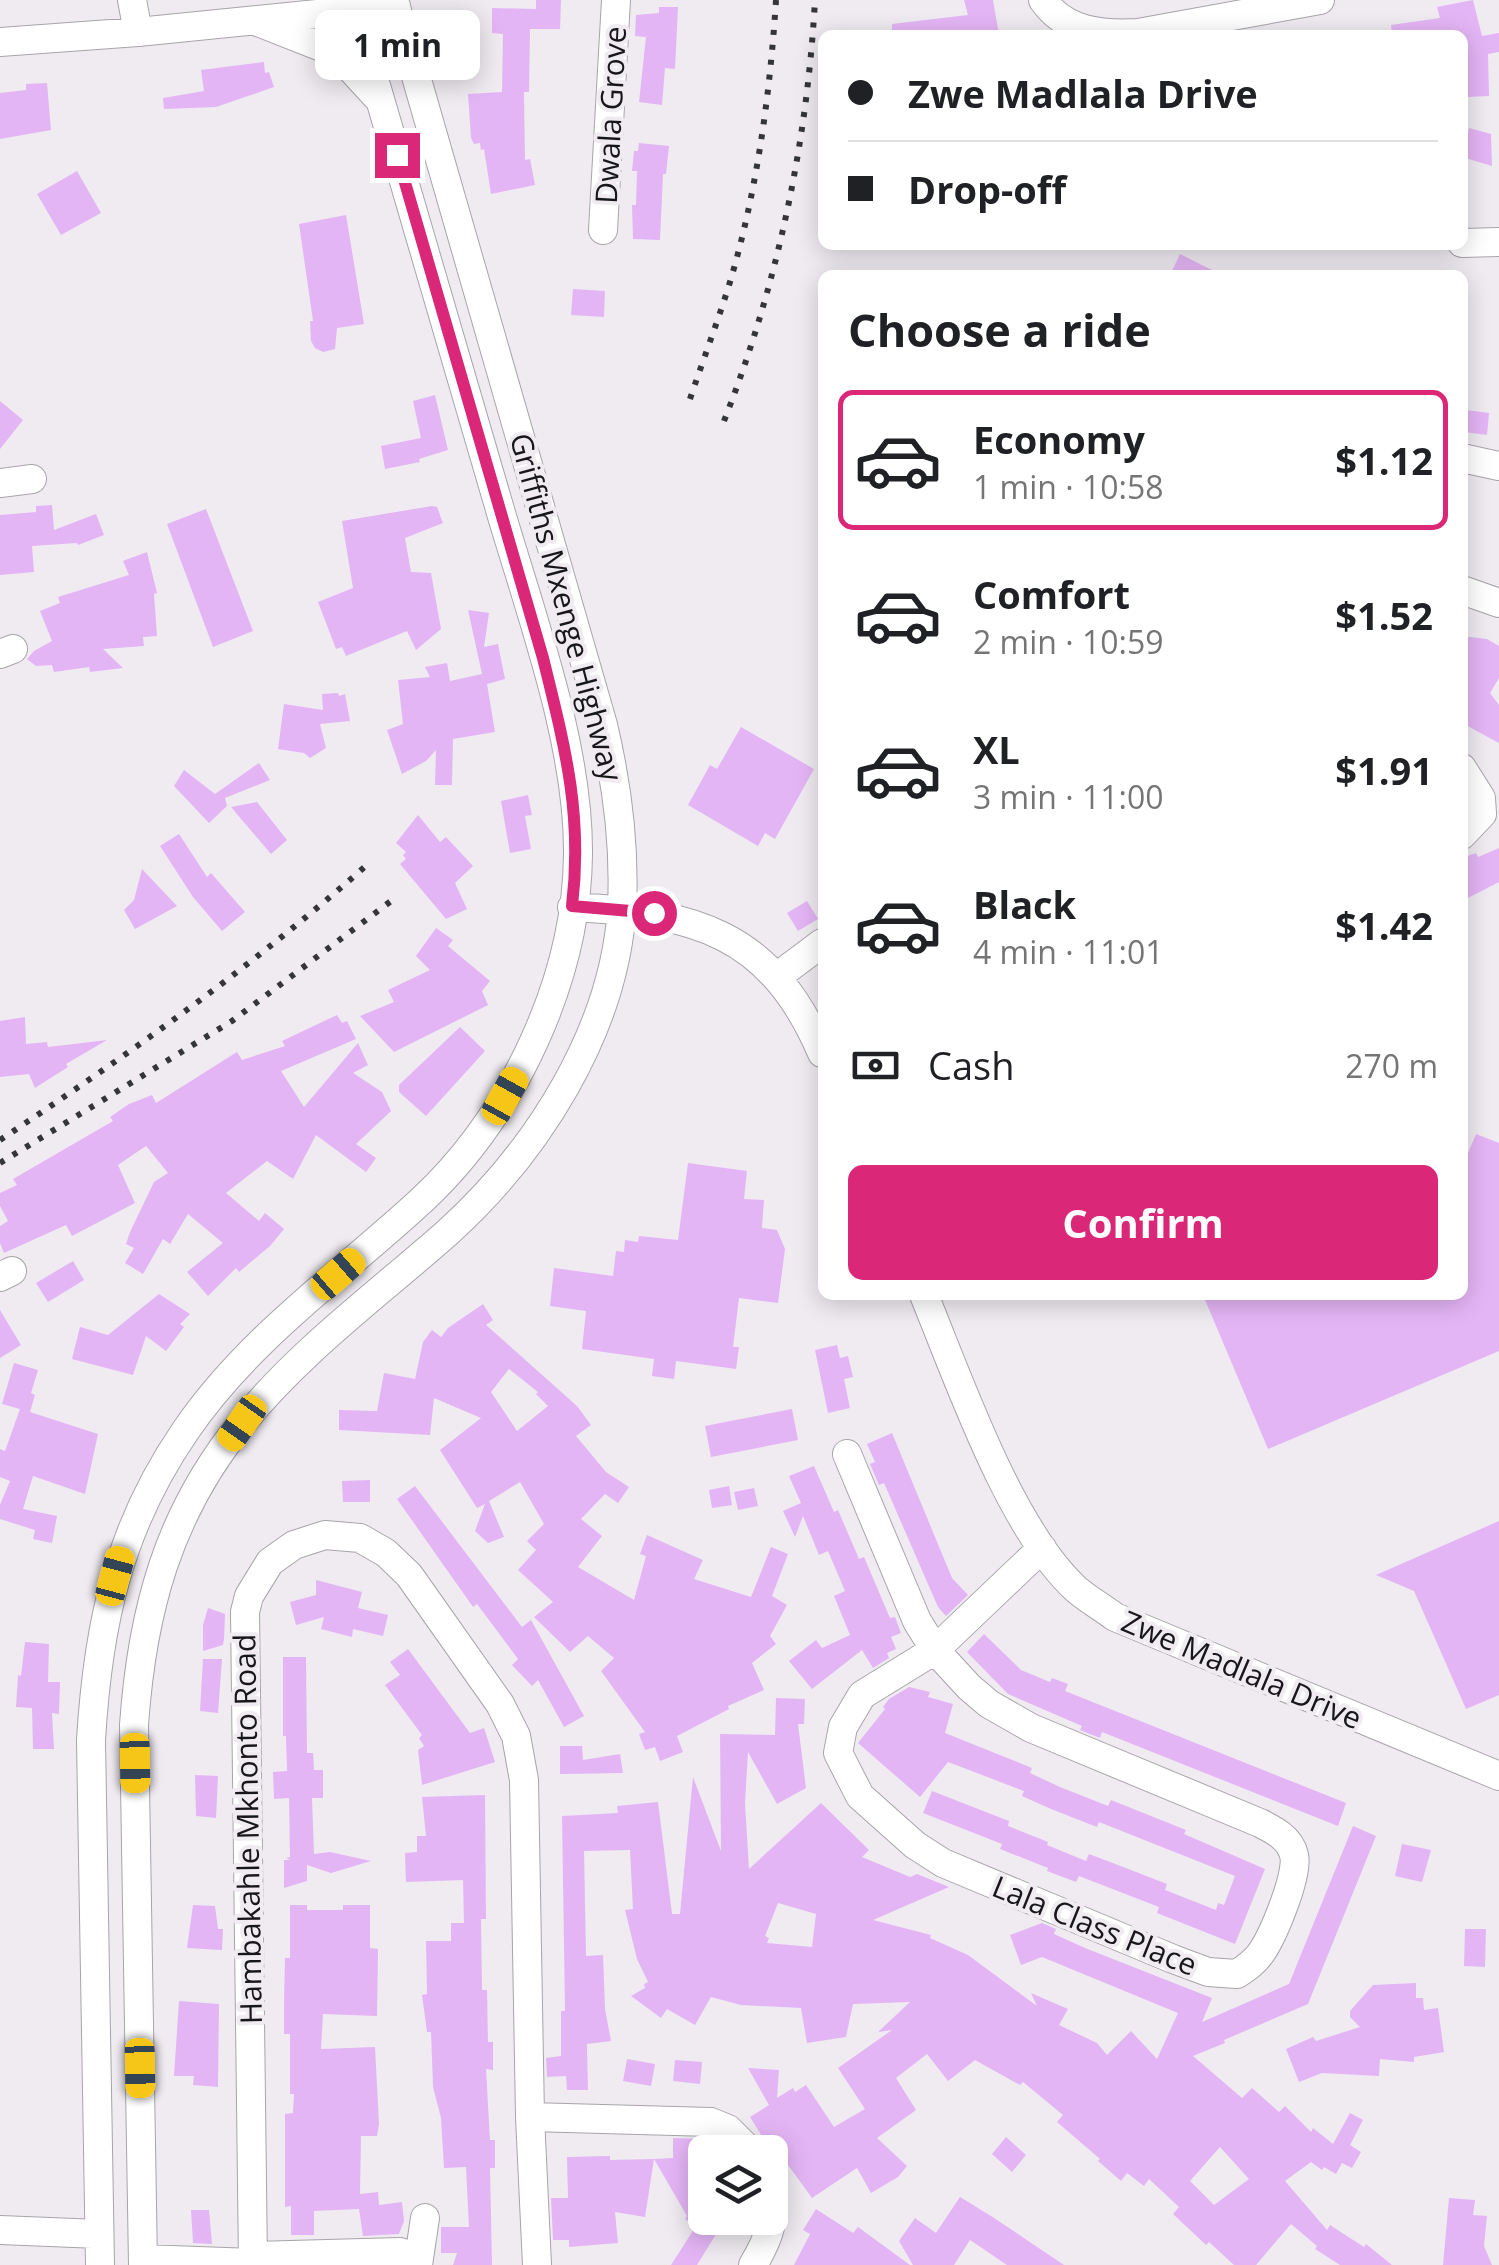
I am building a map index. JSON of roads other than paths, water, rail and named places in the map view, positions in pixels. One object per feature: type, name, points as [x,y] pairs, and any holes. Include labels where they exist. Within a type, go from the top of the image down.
[{"type":"street","points":[[132,0],[138,32]]},
{"type":"street","name":"Dwala Grove","points":[[603,230],[616,0]]},
{"type":"street","points":[[1044,0],[1054,15],[1084,30]]},
{"type":"street","points":[[1159,30],[1320,0]]},
{"type":"street","points":[[0,42],[138,32],[395,3]]},
{"type":"street","name":"Griffiths Mxenge Highway","points":[[143,2262],[134,1725],[138,1663],[154,1588],[177,1525],[242,1423],[298,1364],[452,1229],[520,1156],[551,1112],[581,1056],[608,981],[622,909],[616,779],[604,725],[395,3]]},
{"type":"street","name":"Griffiths Mxenge Highway","points":[[100,2265],[91,1740],[95,1668],[124,1544],[147,1493],[186,1430],[225,1379],[279,1325],[426,1196],[475,1142],[538,1034],[559,974],[572,906],[577,837],[575,799],[564,740],[353,5]]},
{"type":"street","points":[[255,20],[334,54],[381,100]]},
{"type":"street","points":[[1468,244],[1499,242]]},
{"type":"street","points":[[1468,459],[1499,466]]},
{"type":"street","points":[[0,482],[32,479]]},
{"type":"street","points":[[1468,592],[1499,603]]},
{"type":"street","points":[[1468,777],[1481,798],[1482,814],[1468,829]]},
{"type":"street","points":[[572,906],[622,909],[692,921],[737,944],[778,976],[818,1044]]},
{"type":"street","points":[[778,976],[818,946]]},
{"type":"street","name":"Zwe Madlala Drive","points":[[926,1300],[981,1433],[1042,1548],[1077,1590],[1116,1617],[1499,1776]]},
{"type":"street","name":"Lala Class Place","points":[[847,1454],[917,1622],[935,1650],[989,1704],[1019,1722],[1278,1832],[1289,1843],[1294,1872],[1270,1939],[1260,1955],[1237,1974],[1223,1975],[1173,1959],[943,1863],[881,1816],[860,1796],[847,1776],[838,1753],[843,1728],[862,1695],[935,1650],[1042,1548]]},
{"type":"street","name":"Hambakahle Mkhonto Road","points":[[253,2261],[244,1628],[249,1596],[270,1562],[294,1545],[325,1535],[360,1538],[386,1553],[409,1575],[500,1704],[516,1736],[524,1780],[530,2117],[537,2265]]},
{"type":"street","points":[[530,2117],[711,2122],[734,2135]]},
{"type":"street","points":[[143,2262],[253,2261],[400,2252],[418,2261],[424,2218]]},
{"type":"street","points":[[0,2230],[100,2234]]},
{"type":"street","points":[[752,2265],[769,2235]]},
{"type":"railway","points":[[690,399],[730,282],[748,213],[766,107],[776,0]]},
{"type":"railway","points":[[724,421],[759,319],[786,214],[805,108],[815,0]]},
{"type":"railway","points":[[0,1140],[189,1008],[368,864]]},
{"type":"railway","points":[[0,1163],[232,1021],[395,898]]}]
